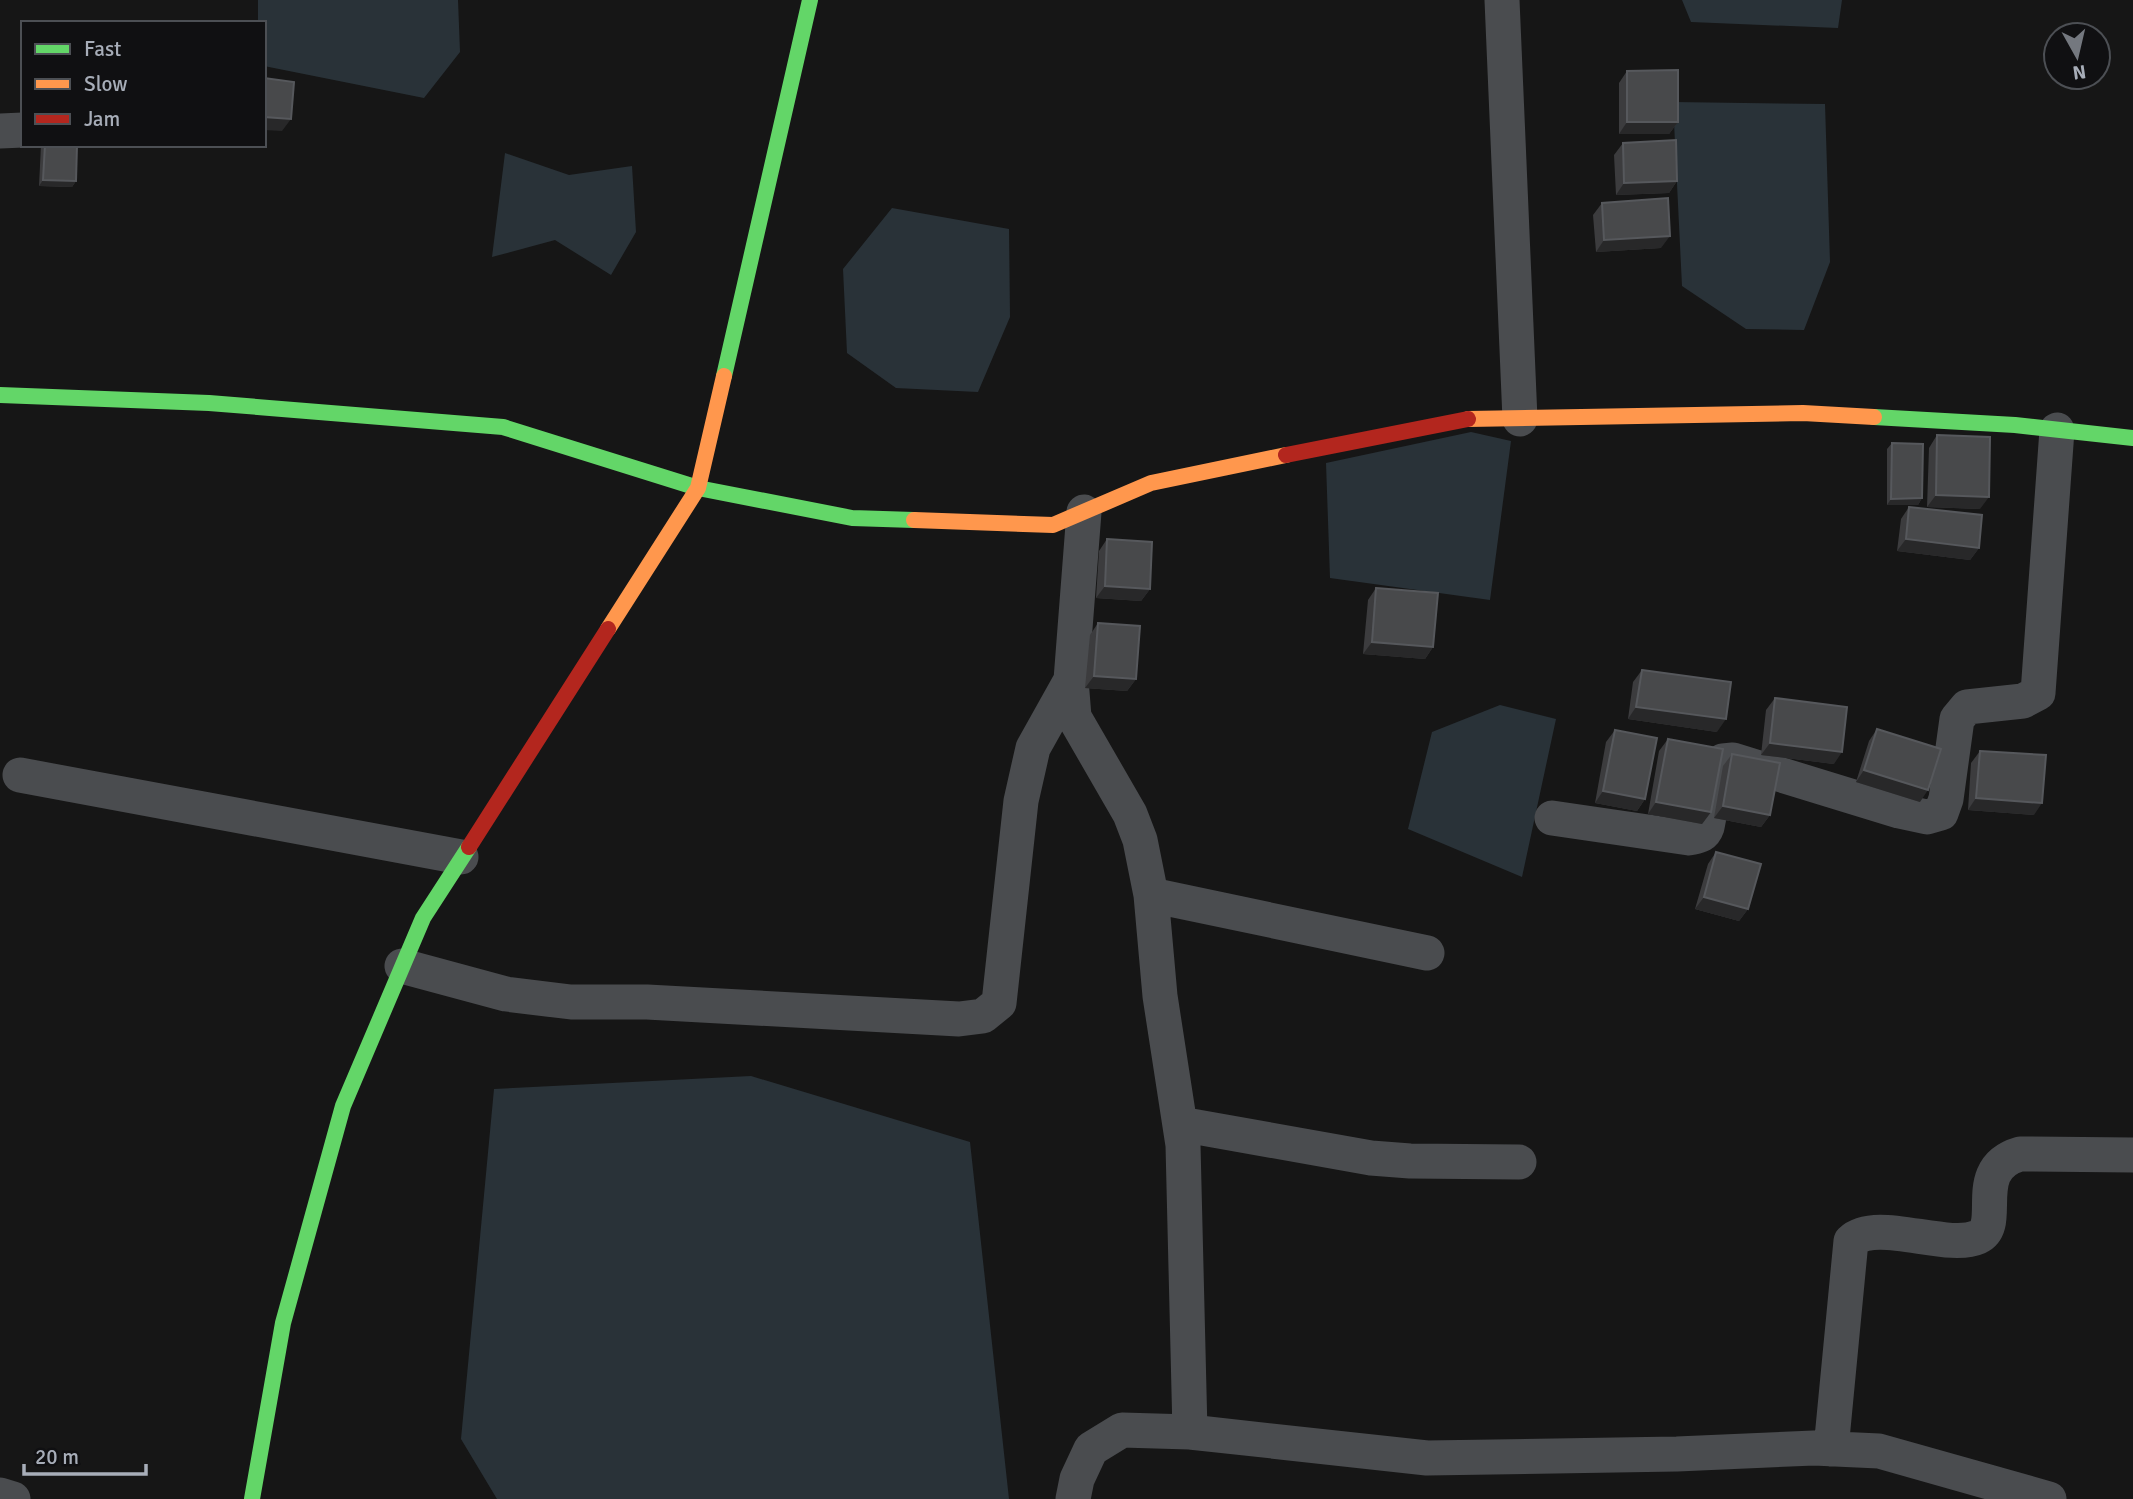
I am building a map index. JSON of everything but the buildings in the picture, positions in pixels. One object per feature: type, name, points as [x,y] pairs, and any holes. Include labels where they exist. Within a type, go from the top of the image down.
[{"type":"street","points":[[252,1499],[283,1323],[343,1106],[423,918],[698,488],[810,0]]},
{"type":"street","points":[[1502,0],[1520,419]]},
{"type":"street","points":[[0,131],[21,130]]},
{"type":"street","points":[[0,395],[209,403],[503,427],[698,488],[852,518],[1053,525],[1151,483],[1462,419],[1803,413],[2057,430],[2133,438]]},
{"type":"street","points":[[1552,818],[1689,838],[1698,836],[1705,833],[1707,827],[1719,765],[1723,761],[1733,760],[1899,811],[1927,817],[1941,813],[1947,799],[1957,719],[1967,707],[2023,701],[2038,693],[2057,430]]},
{"type":"street","points":[[1084,512],[1071,680],[1074,717],[1130,814],[1140,840],[1151,895],[1160,996],[1180,1124],[1190,1432]]},
{"type":"street","points":[[402,966],[506,994],[571,1002],[647,1002],[959,1019],[984,1016],[999,1003],[1021,801],[1033,748],[1071,680]]},
{"type":"street","points":[[20,775],[461,857]]},
{"type":"street","points":[[1151,895],[1427,953]]},
{"type":"street","points":[[1180,1124],[1371,1158],[1519,1163]]},
{"type":"street","points":[[1831,1449],[1851,1241],[1858,1234],[1874,1232],[1974,1239],[1982,1235],[1987,1225],[1991,1181],[1997,1166],[2007,1158],[2020,1154],[2133,1155]]},
{"type":"street","points":[[1073,1499],[1077,1479],[1091,1449],[1122,1430],[1190,1432],[1427,1458],[1589,1457],[1831,1449],[1879,1451],[2049,1499]]},
{"type":"street","points":[[0,1495],[13,1499]]},
{"type":"shaded area","points":[[258,0],[458,0],[460,52],[424,98],[266,66],[266,21],[258,21]]},
{"type":"shaded area","points":[[1682,0],[1842,0],[1838,28],[1691,22]]},
{"type":"shaded area","points":[[1673,102],[1825,104],[1830,262],[1804,330],[1746,329],[1682,286]]},
{"type":"shaded area","points":[[505,153],[569,175],[632,166],[636,232],[611,275],[555,240],[492,257]]},
{"type":"shaded area","points":[[892,208],[1009,229],[1010,317],[978,392],[896,388],[847,353],[843,269]]},
{"type":"shaded area","points":[[1471,432],[1511,441],[1490,600],[1330,578],[1326,463]]},
{"type":"shaded area","points":[[1500,705],[1556,719],[1522,877],[1408,829],[1432,732]]},
{"type":"shaded area","points":[[751,1076],[970,1142],[1009,1499],[497,1499],[461,1439],[494,1089]]},
{"type":"traffic: fast","points":[[724,376],[810,0]]},
{"type":"traffic: fast","points":[[0,395],[209,403],[503,427],[698,488],[852,518],[914,520]]},
{"type":"traffic: fast","points":[[1874,417],[2015,425],[2133,438]]},
{"type":"traffic: fast","points":[[252,1499],[283,1323],[343,1106],[423,918],[469,847]]},
{"type":"traffic: slow","points":[[608,629],[698,488],[724,376]]},
{"type":"traffic: slow","points":[[1468,419],[1803,413],[1874,417]]},
{"type":"traffic: slow","points":[[914,520],[1053,525],[1151,483],[1286,455]]},
{"type":"traffic: jam","points":[[1286,455],[1468,419]]},
{"type":"traffic: jam","points":[[469,847],[608,629]]}]
